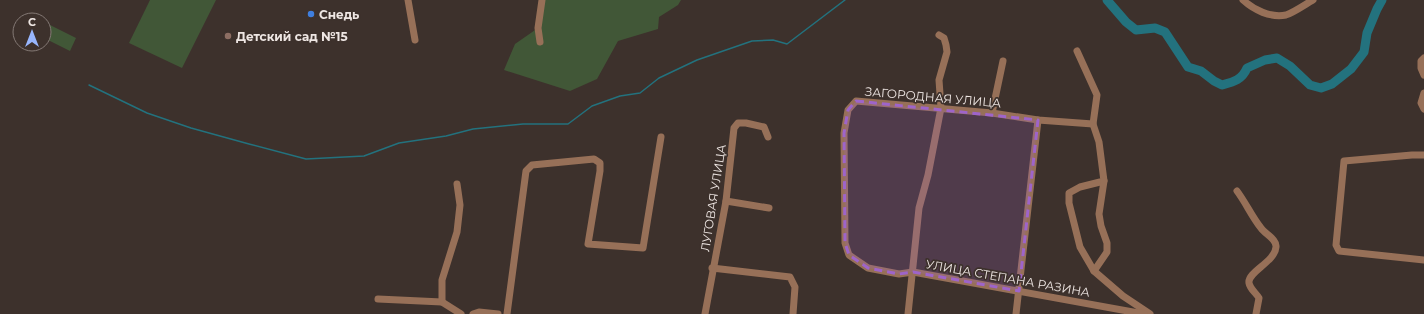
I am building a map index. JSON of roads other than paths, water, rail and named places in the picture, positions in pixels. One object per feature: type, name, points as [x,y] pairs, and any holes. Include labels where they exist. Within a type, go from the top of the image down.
[{"type":"street","points":[[408,0],[416,40]]},
{"type":"street","points":[[540,42],[538,28],[542,0]]},
{"type":"street","points":[[1243,0],[1248,5],[1261,12],[1271,15],[1286,14],[1313,0]]},
{"type":"street","points":[[908,314],[919,208],[928,175],[941,108],[939,80],[947,52],[944,38],[939,35]]},
{"type":"street","points":[[1077,51],[1097,95],[1093,124],[1099,142],[1104,181],[1099,214],[1101,226],[1107,243],[1107,252],[1094,272]]},
{"type":"street","points":[[1424,58],[1421,61],[1421,68],[1424,75]]},
{"type":"street","points":[[992,113],[1003,61]]},
{"type":"street","points":[[1424,93],[1421,103],[1424,109]]},
{"type":"street","name":"ЗАГОРОДНАЯ УЛИЦА","points":[[868,268],[849,256],[845,243],[844,133],[848,110],[856,101],[992,113],[1038,120],[1093,124]]},
{"type":"street","points":[[1016,314],[1038,120]]},
{"type":"street","name":"ЛУГОВАЯ УЛИЦА","points":[[705,314],[712,268],[726,201],[734,128],[738,123],[746,123],[764,127],[768,137]]},
{"type":"street","points":[[507,314],[526,172],[532,165],[594,159],[600,163],[588,244],[644,248],[661,137]]},
{"type":"street","points":[[1424,155],[1344,161],[1336,245],[1339,251],[1424,260]]},
{"type":"street","points":[[1104,181],[1080,186],[1069,193],[1069,203],[1080,247],[1094,272],[1123,296],[1150,314]]},
{"type":"street","points":[[442,302],[442,280],[457,232],[460,205],[457,184]]},
{"type":"street","points":[[1237,191],[1262,230],[1276,243],[1276,248],[1271,258],[1250,276],[1248,280],[1250,286],[1259,298],[1256,314]]},
{"type":"street","points":[[726,201],[768,208]]},
{"type":"street","points":[[712,268],[790,277],[795,287],[793,314]]},
{"type":"street","name":"УЛИЦА СТЕПАНА РАЗИНА","points":[[868,268],[899,274],[913,272],[1144,314]]},
{"type":"street","points":[[378,300],[442,302],[461,314]]},
{"type":"street","points":[[472,314],[479,312],[498,314]]},
{"type":"waterway","points":[[89,85],[147,113],[191,128],[306,159],[364,156],[399,143],[446,136],[473,129],[523,124],[568,124],[592,106],[620,96],[640,93],[659,78],[697,60],[752,41],[773,40],[787,44],[845,0]]},
{"type":"waterway","points":[[1107,0],[1126,22],[1136,30],[1155,28],[1165,32],[1188,67],[1201,71],[1222,85],[1240,78],[1247,68],[1265,60],[1277,58],[1290,66],[1310,85],[1321,88],[1332,84],[1351,69],[1364,52],[1367,33],[1382,0]]},
{"type":"place","name":"Снедь","points":[[311,14]]},
{"type":"place","name":"Детский сад №15","points":[[228,36]]}]
